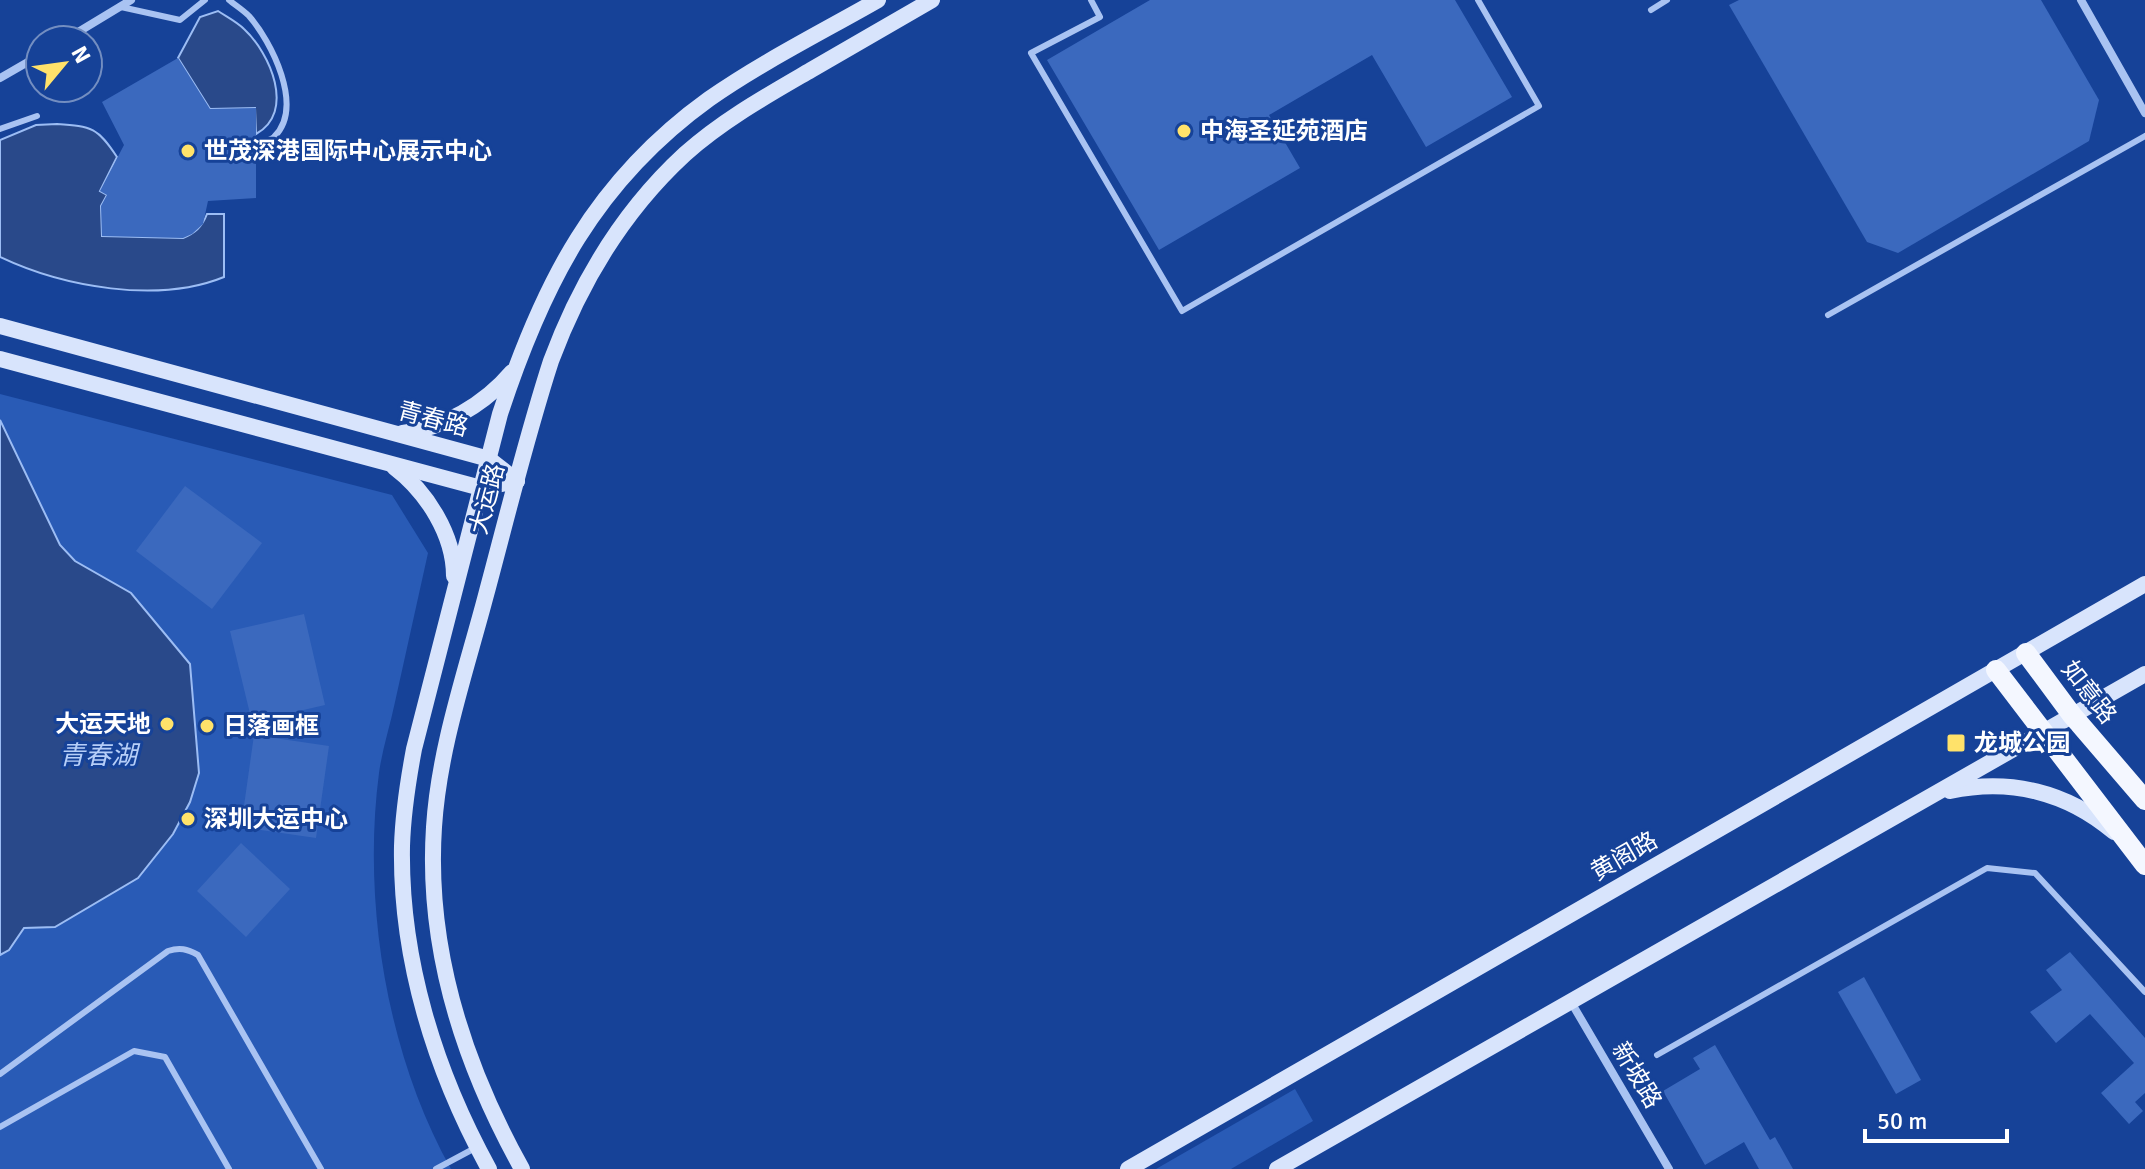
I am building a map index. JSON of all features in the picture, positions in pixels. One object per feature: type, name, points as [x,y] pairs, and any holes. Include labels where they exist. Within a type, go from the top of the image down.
[{"type":"main road","name":"如意路","points":[[2026,653],[2072,715],[2145,800]]},
{"type":"main road","points":[[1996,670],[2145,865]]},
{"type":"street","points":[[92,24],[131,0]]},
{"type":"street","name":"大运路","points":[[489,1169],[455,1100],[431,1036],[410,948],[402,847],[405,800],[412,761],[454,590],[515,368],[558,270],[588,220],[622,176],[664,135],[709,100],[878,0]]},
{"type":"street","name":"大运路","points":[[522,1169],[482,1090],[460,1034],[446,982],[437,927],[434,826],[455,710],[538,402],[567,317],[621,227],[686,153],[766,96],[932,0]]},
{"type":"street","points":[[2081,0],[2145,113]]},
{"type":"street","points":[[0,78],[24,64]]},
{"type":"street","name":"青春路","points":[[0,326],[489,459],[517,481]]},
{"type":"street","points":[[0,359],[481,488],[517,481]]},
{"type":"street","points":[[396,434],[430,428],[462,413],[490,394],[515,368]]},
{"type":"street","points":[[389,463],[420,492],[443,528],[454,568],[454,590]]},
{"type":"street","name":"黄阁路","points":[[1128,1169],[2145,584]]},
{"type":"street","points":[[1277,1169],[2145,674]]},
{"type":"street","points":[[1932,795],[1973,786],[2009,786],[2042,792],[2073,804],[2100,820],[2127,844]]},
{"type":"street","name":"新坡路","points":[[1570,1002],[1669,1169]]},
{"type":"lane","points":[[121,7],[180,20],[205,0]]},
{"type":"lane","points":[[229,0],[247,14],[261,33],[283,75],[286,107],[281,126],[272,138],[256,144]]},
{"type":"lane","points":[[1091,0],[1100,17],[1031,53],[1182,311],[1539,106],[1478,0]]},
{"type":"lane","points":[[1651,10],[1667,0]]},
{"type":"lane","points":[[0,129],[37,116]]},
{"type":"lane","points":[[1828,315],[2145,136]]},
{"type":"lane","points":[[1657,1055],[1987,868],[2035,873],[2145,992]]},
{"type":"lane","points":[[0,1074],[168,951],[187,949],[198,955],[321,1169]]},
{"type":"lane","points":[[0,1127],[134,1051],[165,1057],[229,1169]]},
{"type":"lane","points":[[436,1169],[477,1147]]},
{"type":"shaded area","name":"深圳大运中心","points":[[0,394],[392,495],[428,553],[380,764],[374,874],[377,925],[396,1028],[410,1077],[451,1169],[0,1169]]},
{"type":"shaded area","points":[[1295,1089],[1313,1121],[1231,1169],[1156,1169]]},
{"type":"water","points":[[218,11],[241,26],[254,40],[275,82],[275,112],[268,124],[256,134],[255,108],[210,109],[178,58],[200,17]]},
{"type":"water","points":[[57,124],[93,130],[117,157],[100,191],[107,195],[101,206],[102,236],[183,238],[198,229],[207,214],[224,214],[224,277],[170,289],[111,288],[52,277],[0,257],[0,140],[36,125]]},
{"type":"water","name":"青春湖","points":[[0,420],[60,545],[75,561],[131,593],[190,664],[199,773],[190,802],[173,834],[138,878],[55,927],[24,928],[9,950],[0,955]]},
{"type":"building","name":"中海圣延苑酒店","points":[[1150,0],[1455,0],[1512,97],[1426,147],[1372,55],[1269,115],[1300,168],[1159,250],[1047,60]]},
{"type":"building","points":[[1739,0],[2041,0],[2099,100],[2089,141],[1898,253],[1867,242],[1729,5]]},
{"type":"building","name":"世茂深港国际中心展示中心","points":[[178,58],[210,109],[256,108],[256,138],[250,143],[251,148],[256,150],[256,198],[208,201],[203,224],[183,238],[102,236],[101,206],[107,195],[100,191],[124,145],[104,101]]},
{"type":"building","points":[[185,486],[262,543],[212,609],[136,551]]},
{"type":"building","points":[[304,614],[325,705],[252,722],[230,631]]},
{"type":"building","points":[[254,735],[329,746],[316,838],[241,827]]},
{"type":"building","points":[[241,843],[290,889],[246,937],[197,891]]},
{"type":"building","points":[[2070,952],[2145,1038],[2145,1093],[2135,1102],[2143,1111],[2129,1124],[2101,1093],[2134,1063],[2090,1014],[2056,1043],[2030,1012],[2062,990],[2046,970]]},
{"type":"building","points":[[1864,977],[1921,1080],[1896,1094],[1838,992]]},
{"type":"building","points":[[1715,1045],[1770,1140],[1775,1137],[1793,1169],[1759,1169],[1744,1142],[1705,1165],[1663,1091],[1700,1069],[1693,1058]]},
{"type":"place","name":"中海圣延苑酒店","points":[[1184,131]]},
{"type":"place","name":"世茂深港国际中心展示中心","points":[[188,151]]},
{"type":"place","name":"大运天地","points":[[167,724]]},
{"type":"place","name":"日落画框","points":[[207,726]]},
{"type":"place","name":"龙城公园","points":[[1956,743]]},
{"type":"place","name":"深圳大运中心","points":[[188,819]]}]
